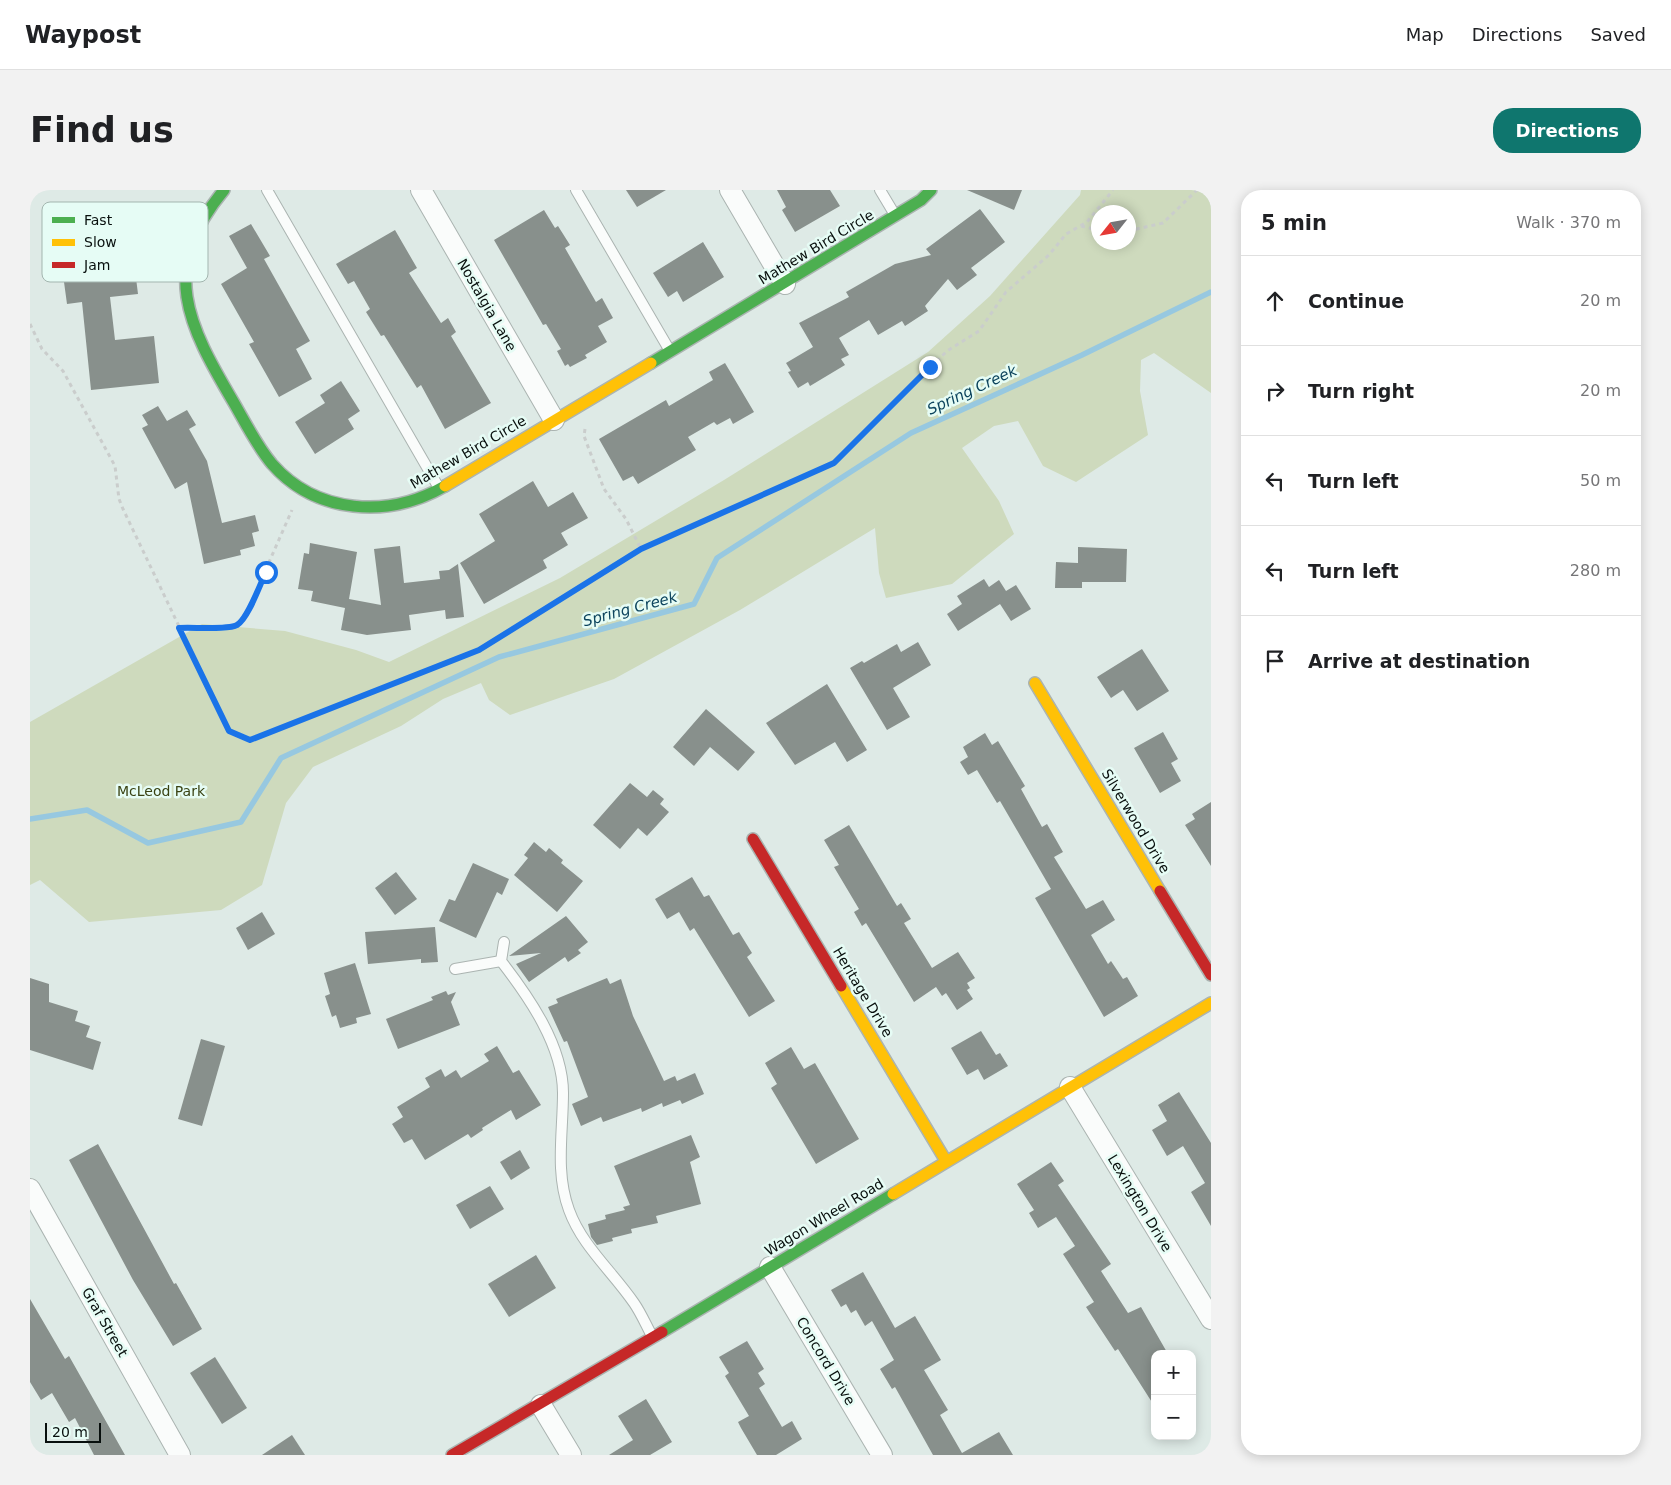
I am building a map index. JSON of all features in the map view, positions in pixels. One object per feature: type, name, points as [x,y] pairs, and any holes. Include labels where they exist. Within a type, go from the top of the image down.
[{"type":"street","name":"Mathew Bird Circle","points":[[208,210],[224,190]]},
{"type":"street","name":"Nostalgia Lane","points":[[421,190],[554,420]]},
{"type":"street","points":[[730,190],[785,284]]},
{"type":"street","name":"Mathew Bird Circle","points":[[187,282],[186,296],[196,334],[265,455],[279,471],[302,491],[332,503],[353,507],[394,506],[410,502],[439,489],[785,284],[921,200],[931,190]]},
{"type":"street","name":"Silverwood Drive","points":[[1035,683],[1211,975]]},
{"type":"street","name":"Heritage Drive","points":[[753,839],[946,1161]]},
{"type":"street","name":"Wagon Wheel Road","points":[[452,1455],[1211,1003]]},
{"type":"street","name":"Lexington Drive","points":[[1070,1088],[1211,1318]]},
{"type":"street","name":"Graf Street","points":[[30,1189],[180,1455]]},
{"type":"street","name":"Concord Drive","points":[[770,1267],[882,1455]]},
{"type":"street","points":[[540,1404],[571,1455]]},
{"type":"lane","points":[[267,190],[439,489]]},
{"type":"lane","points":[[576,190],[670,352]]},
{"type":"lane","points":[[880,190],[895,216]]},
{"type":"lane","points":[[504,942],[502,961],[538,1014],[555,1051],[563,1091],[560,1180],[569,1210],[584,1240],[634,1303],[653,1337]]},
{"type":"lane","points":[[454,968],[502,961]]},
{"type":"path","points":[[30,324],[42,348],[63,371],[115,466],[119,499],[229,731],[250,740],[479,650],[641,549],[834,463],[947,351],[979,331],[1012,286],[1050,255],[1069,230],[1081,226],[1113,190]]},
{"type":"path","points":[[1136,229],[1163,223],[1197,190]]},
{"type":"path","points":[[1081,226],[1091,228]]},
{"type":"path","points":[[586,429],[584,436],[604,488],[626,518],[641,549]]},
{"type":"path","points":[[179,628],[200,626],[230,628],[238,625],[244,619],[292,510]]},
{"type":"green space","name":"McLeod Park","points":[[1081,190],[1211,190],[1211,393],[1154,353],[1141,360],[1140,391],[1148,435],[1076,482],[1043,466],[1018,421],[994,426],[962,448],[999,501],[1014,534],[952,584],[886,598],[879,573],[875,528],[740,610],[614,679],[510,715],[489,700],[481,683],[443,699],[401,726],[313,767],[286,803],[262,885],[221,910],[89,922],[40,880],[30,885],[30,722],[202,624],[285,631],[356,650],[389,662],[560,578],[724,480],[928,352],[990,296],[1080,195]]},
{"type":"building","points":[[626,190],[666,190],[637,207]]},
{"type":"building","points":[[777,190],[830,190],[840,206],[795,232],[782,210],[786,207]]},
{"type":"building","points":[[967,190],[1022,190],[1014,210]]},
{"type":"building","points":[[980,209],[1005,242],[971,268],[977,275],[957,290],[948,279],[925,306],[928,311],[905,326],[902,321],[878,335],[869,320],[839,338],[849,355],[841,359],[845,365],[810,386],[808,382],[798,388],[788,372],[791,371],[786,363],[813,347],[799,323],[849,297],[846,292],[895,264],[931,255],[926,249]]},
{"type":"building","points":[[544,210],[555,228],[558,226],[570,245],[565,248],[596,302],[602,298],[613,318],[598,326],[607,342],[585,355],[587,358],[570,367],[568,364],[565,366],[557,351],[561,349],[546,324],[543,325],[494,240]]},
{"type":"building","points":[[251,224],[270,256],[264,259],[310,341],[296,349],[312,379],[279,397],[249,344],[254,342],[221,284],[247,268],[229,236]]},
{"type":"building","points":[[395,230],[417,268],[409,273],[441,323],[448,318],[456,332],[451,336],[491,403],[445,429],[421,385],[417,388],[384,335],[381,336],[366,312],[370,309],[354,281],[348,284],[336,264]]},
{"type":"building","points":[[703,242],[724,277],[683,302],[677,291],[668,297],[653,273]]},
{"type":"building","points":[[64,282],[136,282],[138,294],[110,297],[115,340],[154,336],[159,383],[91,390],[82,302],[67,304]]},
{"type":"building","points":[[725,363],[754,412],[733,424],[730,418],[717,425],[714,422],[688,437],[696,450],[638,484],[633,476],[623,481],[599,439],[666,400],[669,406],[713,380],[709,372]]},
{"type":"building","points":[[341,381],[360,411],[348,419],[354,429],[315,454],[295,422],[325,403],[320,395]]},
{"type":"building","points":[[158,406],[167,421],[187,410],[196,425],[189,429],[207,461],[222,523],[255,515],[259,531],[252,533],[255,546],[240,550],[241,555],[204,564],[187,482],[175,489],[142,428],[148,425],[142,415]]},
{"type":"building","points":[[533,481],[548,507],[573,492],[588,518],[561,533],[568,545],[543,560],[547,568],[484,604],[460,563],[495,541],[479,514]]},
{"type":"building","points":[[310,543],[357,552],[349,599],[381,605],[374,549],[400,546],[404,583],[440,579],[439,571],[449,570],[458,564],[464,617],[446,619],[445,610],[409,615],[411,630],[367,635],[341,630],[345,608],[311,601],[313,591],[298,589],[304,553],[309,554]]},
{"type":"building","points":[[1078,547],[1127,549],[1126,582],[1082,582],[1082,588],[1055,588],[1056,562],[1078,563]]},
{"type":"building","points":[[984,579],[989,587],[999,580],[1006,591],[1016,585],[1031,609],[1011,621],[1000,604],[958,631],[947,614],[962,604],[957,596]]},
{"type":"building","points":[[918,642],[931,665],[893,688],[910,717],[887,730],[850,668],[862,661],[864,663],[897,644],[901,652]]},
{"type":"building","points":[[1142,649],[1169,691],[1137,711],[1123,690],[1111,698],[1097,677]]},
{"type":"building","points":[[827,684],[867,750],[847,762],[835,742],[795,765],[766,723]]},
{"type":"building","points":[[706,709],[755,752],[738,771],[710,747],[694,766],[673,747]]},
{"type":"building","points":[[1163,732],[1178,759],[1171,763],[1181,781],[1160,793],[1134,748]]},
{"type":"building","points":[[985,733],[992,745],[998,741],[1025,786],[1021,789],[1042,827],[1047,824],[1063,852],[1054,857],[1086,909],[1103,900],[1115,920],[1091,935],[1108,964],[1111,961],[1123,979],[1127,977],[1138,996],[1104,1017],[1035,898],[1051,889],[1000,801],[997,803],[977,770],[968,775],[960,762],[968,757],[963,747]]},
{"type":"building","points":[[630,783],[647,797],[653,790],[664,799],[660,804],[669,812],[647,836],[638,828],[620,849],[593,825]]},
{"type":"building","points":[[1211,802],[1211,866],[1185,825],[1195,819],[1192,814]]},
{"type":"building","points":[[849,825],[897,906],[901,903],[911,919],[904,923],[932,968],[958,952],[975,978],[967,983],[970,988],[967,990],[973,999],[957,1010],[946,993],[942,996],[936,987],[914,1002],[866,923],[862,926],[854,912],[859,909],[834,867],[839,865],[824,840]]},
{"type":"building","points":[[534,842],[546,852],[549,848],[563,860],[561,863],[583,881],[557,912],[514,875],[528,858],[524,855]]},
{"type":"building","points":[[473,863],[509,879],[502,895],[497,892],[476,938],[439,921],[449,899],[455,901]]},
{"type":"building","points":[[396,872],[417,899],[395,915],[375,888]]},
{"type":"building","points":[[692,877],[704,897],[709,895],[733,935],[739,932],[752,953],[747,957],[775,1001],[749,1017],[694,928],[690,931],[679,912],[667,919],[655,899]]},
{"type":"building","points":[[262,912],[275,934],[248,950],[236,928]]},
{"type":"building","points":[[566,916],[588,942],[578,950],[581,953],[568,962],[565,957],[529,982],[516,964],[541,953],[509,956]]},
{"type":"building","points":[[435,927],[438,962],[421,963],[421,959],[368,964],[365,932]]},
{"type":"building","points":[[355,963],[371,1014],[356,1018],[357,1023],[340,1028],[336,1015],[332,1017],[325,996],[330,994],[324,973]]},
{"type":"building","points":[[30,978],[49,984],[49,1002],[78,1011],[75,1021],[90,1026],[86,1037],[101,1042],[93,1070],[30,1050]]},
{"type":"building","points":[[607,978],[610,984],[621,979],[633,1016],[664,1081],[675,1076],[677,1081],[695,1073],[704,1094],[682,1104],[680,1100],[663,1107],[662,1103],[642,1112],[641,1108],[603,1122],[601,1117],[581,1126],[572,1104],[588,1097],[567,1041],[564,1042],[548,1007],[558,1003],[556,999]]},
{"type":"building","points":[[446,991],[448,995],[456,992],[451,1002],[460,1025],[398,1049],[386,1019],[433,1000],[431,997]]},
{"type":"building","points":[[981,1031],[996,1055],[1000,1053],[1008,1066],[984,1080],[978,1069],[967,1075],[951,1048]]},
{"type":"building","points":[[201,1039],[225,1046],[202,1126],[178,1119]]},
{"type":"building","points":[[497,1046],[513,1073],[519,1070],[541,1105],[516,1120],[511,1110],[482,1128],[483,1130],[471,1138],[468,1134],[425,1160],[412,1139],[404,1143],[392,1124],[403,1117],[397,1107],[430,1087],[425,1078],[441,1069],[445,1077],[456,1070],[461,1078],[489,1061],[484,1054]]},
{"type":"building","points":[[791,1047],[804,1069],[815,1063],[859,1139],[816,1164],[771,1088],[777,1084],[765,1063]]},
{"type":"building","points":[[1179,1092],[1211,1143],[1211,1226],[1191,1192],[1205,1183],[1183,1146],[1167,1156],[1152,1130],[1167,1121],[1158,1105]]},
{"type":"building","points":[[691,1135],[700,1157],[690,1162],[701,1204],[656,1216],[658,1223],[631,1229],[632,1233],[612,1238],[613,1241],[597,1245],[591,1237],[588,1224],[606,1219],[605,1215],[625,1210],[623,1207],[630,1205],[614,1166]]},
{"type":"building","points":[[98,1144],[174,1284],[176,1283],[202,1329],[173,1346],[133,1280],[69,1160]]},
{"type":"building","points":[[520,1150],[530,1168],[511,1180],[500,1162]]},
{"type":"building","points":[[1051,1162],[1064,1181],[1058,1185],[1111,1264],[1101,1271],[1128,1313],[1141,1307],[1166,1350],[1151,1350],[1151,1401],[1118,1349],[1115,1351],[1086,1307],[1094,1302],[1063,1254],[1075,1246],[1056,1217],[1038,1228],[1029,1213],[1034,1210],[1017,1184]]},
{"type":"building","points":[[490,1186],[504,1209],[470,1229],[456,1205]]},
{"type":"building","points":[[536,1255],[556,1288],[509,1317],[488,1284]]},
{"type":"building","points":[[863,1272],[895,1328],[915,1316],[941,1360],[924,1370],[948,1410],[940,1415],[962,1453],[999,1432],[1013,1455],[933,1455],[895,1387],[892,1389],[880,1369],[894,1360],[872,1321],[865,1326],[856,1310],[851,1313],[846,1304],[841,1307],[831,1290]]},
{"type":"building","points":[[30,1299],[65,1359],[69,1356],[125,1455],[94,1455],[75,1418],[69,1422],[52,1393],[41,1400],[30,1382]]},
{"type":"building","points":[[747,1341],[764,1369],[758,1373],[765,1384],[759,1388],[782,1427],[792,1421],[802,1439],[776,1455],[757,1455],[741,1428],[738,1422],[749,1416],[725,1376],[729,1373],[719,1357]]},
{"type":"building","points":[[215,1357],[247,1408],[222,1424],[190,1373]]},
{"type":"building","points":[[646,1399],[672,1442],[650,1455],[609,1455],[633,1440],[618,1416]]},
{"type":"building","points":[[292,1435],[305,1455],[262,1455]]},
{"type":"waterway","name":"Spring Creek","points":[[30,819],[87,810],[148,843],[241,822],[281,758],[499,657],[694,604],[717,558],[911,433],[1082,355],[1211,292]]},
{"type":"traffic: fast","points":[[208,213],[224,190]]},
{"type":"traffic: fast","points":[[651,363],[921,200],[931,190]]},
{"type":"traffic: fast","points":[[186,282],[187,297],[193,322],[218,375],[247,427],[267,457],[290,481],[310,493],[331,502],[377,507],[400,504],[423,497],[445,486]]},
{"type":"traffic: fast","points":[[662,1332],[893,1194]]},
{"type":"traffic: slow","points":[[445,486],[651,363]]},
{"type":"traffic: slow","points":[[1035,683],[1160,891]]},
{"type":"traffic: slow","points":[[841,986],[946,1161]]},
{"type":"traffic: slow","points":[[893,1194],[1211,1003]]},
{"type":"traffic: jam","points":[[753,839],[841,986]]},
{"type":"traffic: jam","points":[[1160,891],[1211,975]]},
{"type":"traffic: jam","points":[[452,1455],[662,1332]]},
{"type":"route","points":[[266,572],[244,619],[238,625],[230,628],[200,626],[179,628],[229,731],[250,740],[479,650],[641,549],[834,463],[930,367]]}]
